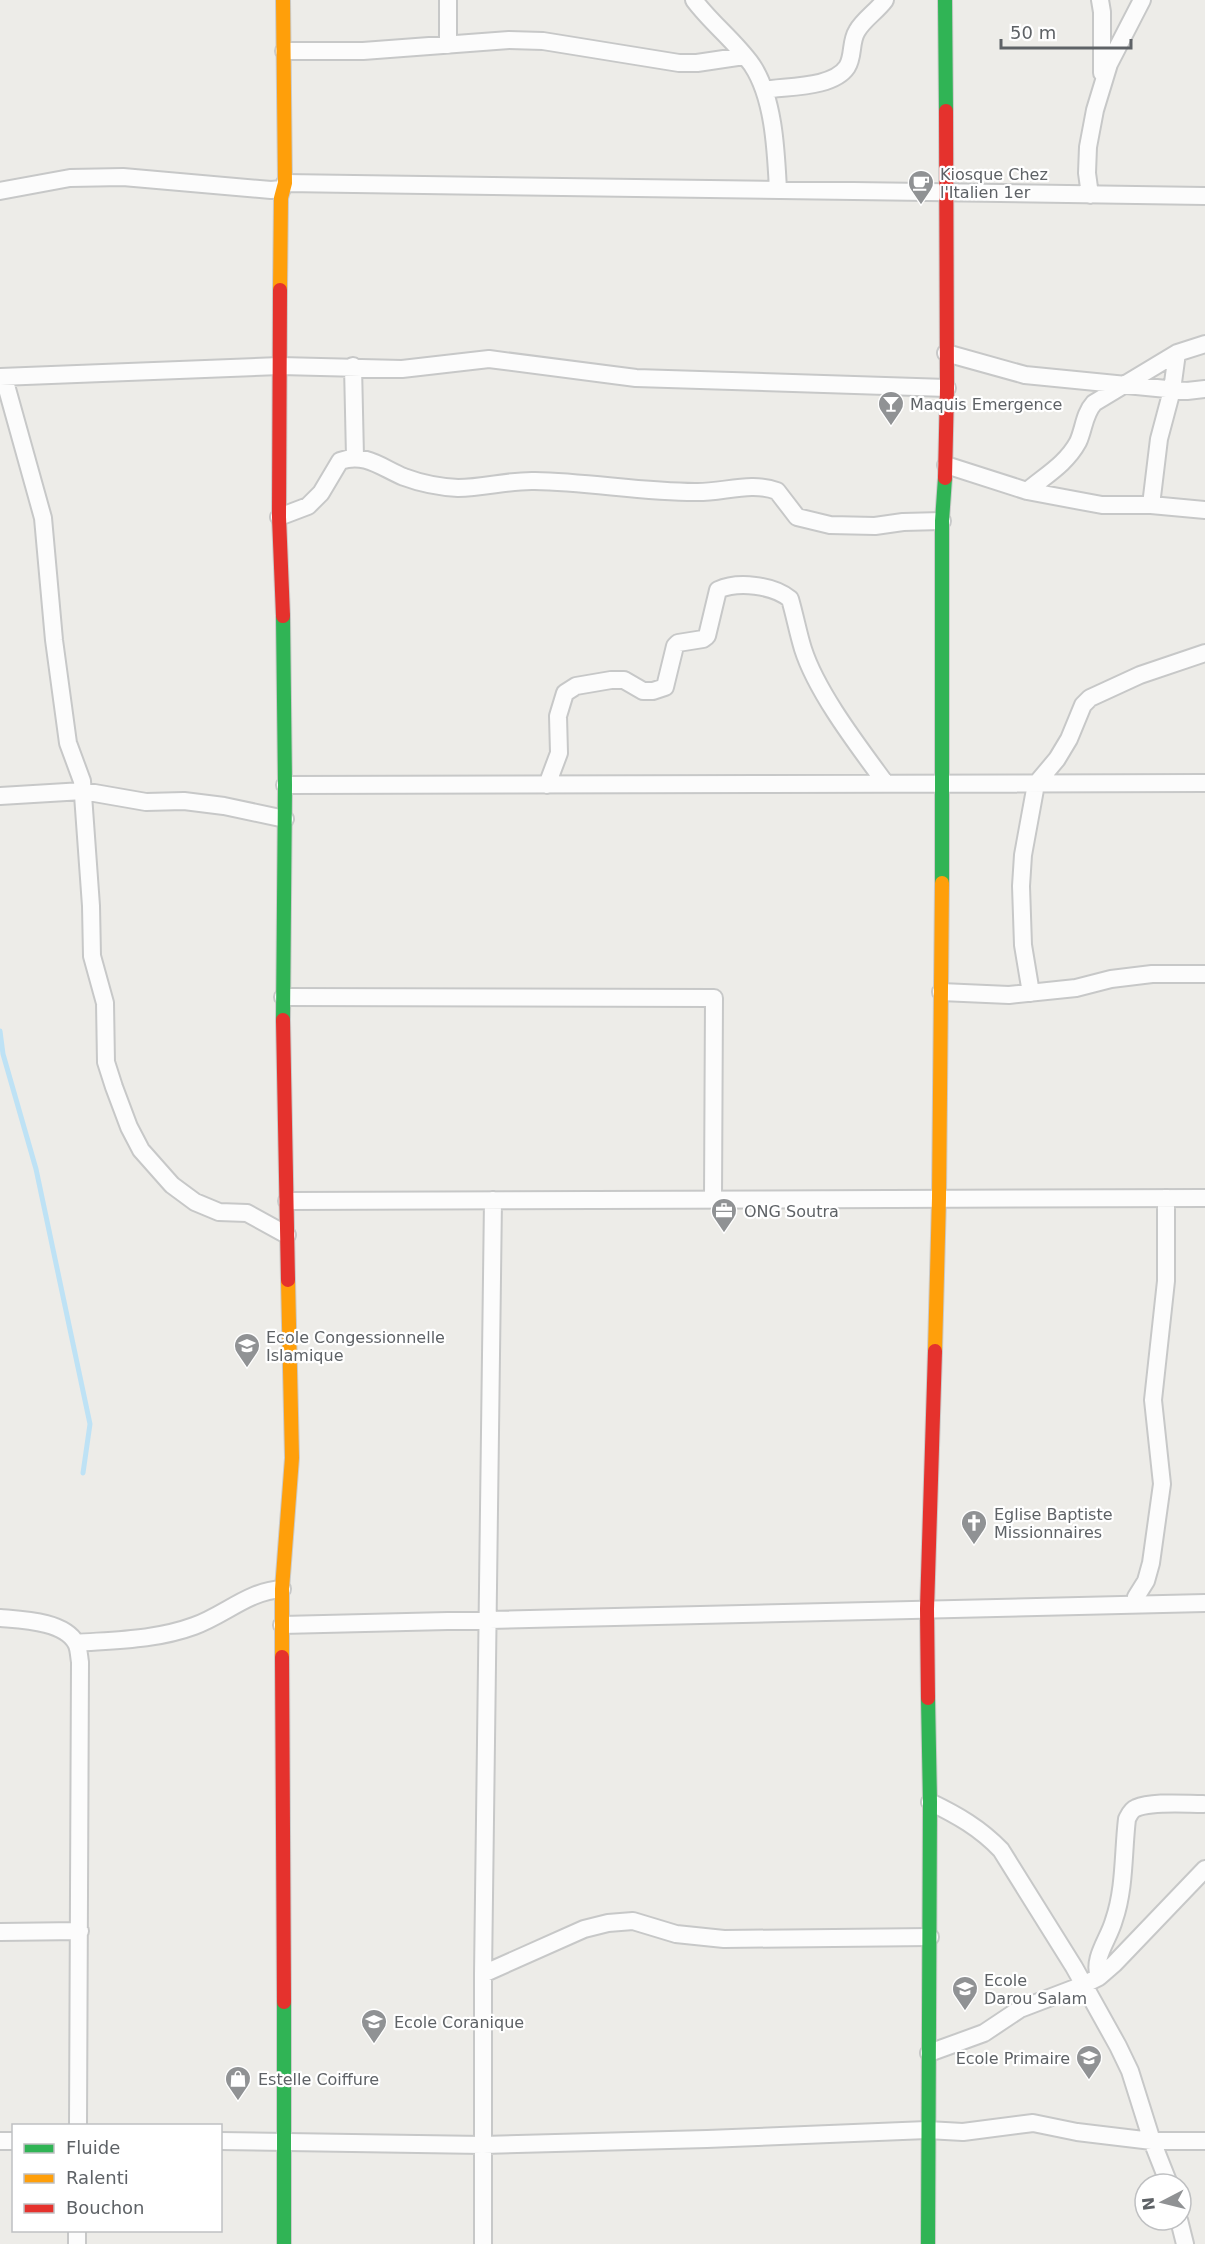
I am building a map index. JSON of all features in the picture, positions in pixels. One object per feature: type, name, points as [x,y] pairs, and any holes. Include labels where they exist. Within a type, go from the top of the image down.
[{"type":"street","points":[[283,0],[284,186],[279,517],[284,655],[283,997],[292,1458],[282,1589],[284,2244]]},
{"type":"street","points":[[448,0],[448,45]]},
{"type":"street","points":[[694,0],[752,65],[764,90],[774,141],[778,190]]},
{"type":"street","points":[[764,90],[828,82],[838,76],[847,68],[852,57],[857,30],[885,0]]},
{"type":"street","points":[[928,2244],[930,1802],[927,1609],[939,1198],[943,784],[942,521],[946,465],[947,388],[945,0]]},
{"type":"street","points":[[1100,0],[1102,12],[1101,89]]},
{"type":"street","points":[[1090,195],[1087,173],[1088,147],[1101,89],[1109,64],[1142,0]]},
{"type":"street","points":[[284,51],[363,51],[509,40],[543,41],[597,51],[697,63],[744,56]]},
{"type":"street","points":[[0,190],[70,178],[123,177],[260,189],[284,186],[1205,196]]},
{"type":"street","points":[[1027,491],[1060,466],[1077,444],[1088,410],[1094,404],[1127,385],[1149,368],[1177,353],[1205,344]]},
{"type":"street","points":[[946,353],[1025,375],[1172,390],[1205,389]]},
{"type":"street","points":[[1151,505],[1159,439],[1172,390],[1177,353]]},
{"type":"street","points":[[287,1235],[247,1213],[219,1212],[195,1202],[172,1185],[141,1150],[129,1127],[106,1062],[105,1004],[92,956],[91,906],[82,781],[68,743],[54,640],[43,518],[2,378],[280,366],[402,369],[489,359],[636,378],[947,388]]},
{"type":"street","points":[[352,366],[355,457]]},
{"type":"street","points":[[279,517],[308,506],[321,493],[340,462],[355,457],[372,461],[416,481],[446,487],[475,487],[533,480],[655,492],[706,492],[752,486],[777,491],[797,517],[830,525],[874,526],[903,522],[942,521]]},
{"type":"street","points":[[946,465],[1027,491],[1102,505],[1151,505],[1205,510]]},
{"type":"street","points":[[547,785],[559,753],[558,716],[565,693],[576,686],[601,681],[624,680],[643,692],[652,692],[665,687],[675,646],[678,643],[703,639],[707,636],[718,590],[729,585],[741,584],[783,594],[790,599],[798,623],[803,650],[817,679],[853,739],[886,784]]},
{"type":"street","points":[[1031,993],[1023,945],[1021,886],[1023,855],[1036,784],[1069,739],[1083,705],[1090,698],[1140,675],[1205,653]]},
{"type":"street","points":[[285,785],[1205,783]]},
{"type":"street","points":[[0,796],[83,791],[146,801],[184,801],[214,805],[285,819]]},
{"type":"street","points":[[941,992],[1009,995],[1076,988],[1111,979],[1152,974],[1205,974]]},
{"type":"street","points":[[283,997],[714,998],[713,1199]]},
{"type":"street","points":[[1138,1604],[1136,1597],[1146,1581],[1151,1563],[1162,1484],[1153,1400],[1166,1281],[1166,1198]]},
{"type":"street","points":[[287,1201],[1205,1198]]},
{"type":"street","points":[[483,2244],[486,1620],[493,1200]]},
{"type":"street","points":[[76,1643],[172,1634],[198,1625],[261,1592],[282,1589]]},
{"type":"street","points":[[282,1625],[1205,1603]]},
{"type":"street","points":[[0,1618],[27,1620],[52,1626],[76,1643],[80,1662],[78,2124]]},
{"type":"street","points":[[930,1802],[986,1834],[1001,1850],[1074,1967],[1130,2071],[1164,2172]]},
{"type":"street","points":[[1098,1977],[1096,1960],[1110,1934],[1119,1904],[1127,1819],[1131,1812],[1137,1808],[1155,1805],[1203,1804]]},
{"type":"street","points":[[929,2053],[984,2033],[1020,2008],[1098,1977],[1114,1964],[1205,1869]]},
{"type":"street","points":[[483,1974],[584,1929],[608,1923],[633,1921],[676,1934],[724,1939],[930,1937]]},
{"type":"street","points":[[0,1932],[80,1931]]},
{"type":"street","points":[[222,2141],[483,2145],[927,2130],[963,2133],[1033,2123],[1077,2132],[1152,2141],[1205,2141]]},
{"type":"waterway","points":[[0,1031],[3,1054],[36,1169],[90,1424],[83,1473]]},
{"type":"traffic: fast","points":[[945,0],[946,111]]},
{"type":"traffic: fast","points":[[942,883],[942,521],[945,478]]},
{"type":"traffic: fast","points":[[283,616],[285,785],[283,1020]]},
{"type":"traffic: fast","points":[[928,1698],[930,1802],[928,2244]]},
{"type":"traffic: fast","points":[[284,2002],[284,2244]]},
{"type":"traffic: slow","points":[[280,290],[281,198],[285,183],[283,0]]},
{"type":"traffic: slow","points":[[935,1351],[942,883]]},
{"type":"traffic: slow","points":[[282,1657],[282,1589],[292,1458],[288,1280]]},
{"type":"traffic: jam","points":[[945,478],[946,111]]},
{"type":"traffic: jam","points":[[280,290],[279,517],[283,616]]},
{"type":"traffic: jam","points":[[283,1020],[288,1280]]},
{"type":"traffic: jam","points":[[928,1698],[927,1609],[935,1351]]},
{"type":"traffic: jam","points":[[282,1657],[284,2002]]},
{"type":"place","name":"Kiosque Chez l'Italien 1er","points":[[921,206]]},
{"type":"place","name":"Maquis Emergence","points":[[891,427]]},
{"type":"place","name":"ONG Soutra","points":[[724,1234]]},
{"type":"place","name":"Ecole Congessionnelle Islamique","points":[[247,1369]]},
{"type":"place","name":"Eglise Baptiste Missionnaires","points":[[974,1546]]},
{"type":"place","name":"Ecole Darou Salam","points":[[965,2012]]},
{"type":"place","name":"Ecole Coranique","points":[[374,2045]]},
{"type":"place","name":"Ecole Primaire","points":[[1089,2081]]},
{"type":"place","name":"Estelle Coiffure","points":[[238,2102]]}]
